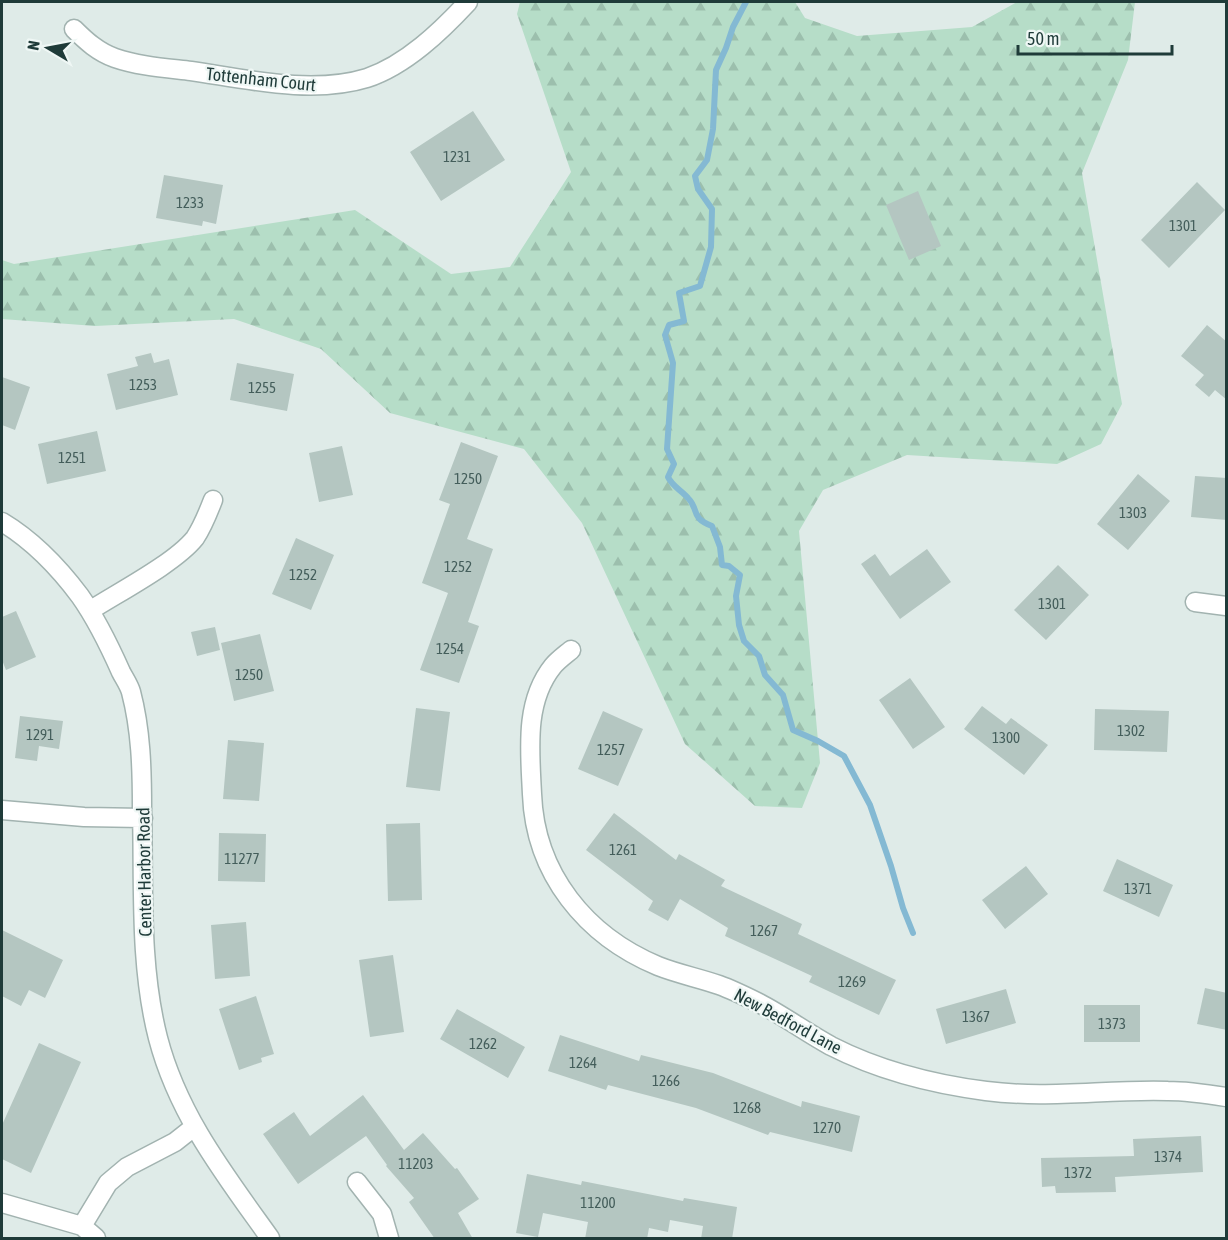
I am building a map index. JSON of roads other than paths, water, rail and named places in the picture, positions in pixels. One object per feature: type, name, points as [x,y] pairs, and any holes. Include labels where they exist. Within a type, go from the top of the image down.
[{"type":"street","name":"Tottenham Court","points":[[74,29],[90,45],[114,57],[137,63],[250,80],[317,86],[347,83],[369,77],[397,64],[422,46],[468,2]]},
{"type":"street","points":[[91,610],[178,555],[194,538],[206,519],[213,500]]},
{"type":"street","name":"Center Harbor Road","points":[[2,522],[39,550],[67,578],[91,610],[130,689],[139,727],[145,946],[149,994],[165,1062],[179,1099],[204,1145],[270,1239]]},
{"type":"street","points":[[1195,602],[1227,606]]},
{"type":"street","name":"New Bedford Lane","points":[[571,650],[554,665],[541,685],[533,706],[532,802],[537,832],[551,870],[561,889],[580,913],[605,937],[631,954],[661,967],[720,986],[760,1004],[831,1045],[880,1068],[920,1080],[988,1092],[1041,1095],[1166,1090],[1196,1092],[1227,1098]]},
{"type":"street","points":[[2,810],[84,817],[142,818]]},
{"type":"street","points":[[82,1226],[108,1184],[127,1167],[175,1142],[194,1127]]},
{"type":"street","points":[[357,1182],[382,1214],[389,1239]]},
{"type":"street","points":[[2,1203],[82,1226],[96,1239]]},
{"type":"waterway","points":[[746,2],[733,27],[716,70],[713,129],[707,160],[695,176],[698,189],[712,209],[711,247],[700,286],[679,293],[684,321],[669,325],[665,335],[673,363],[667,449],[674,464],[668,477],[692,502],[700,520],[712,526],[720,547],[722,565],[729,566],[740,575],[736,596],[739,625],[744,641],[759,656],[765,675],[783,695],[793,730],[844,756],[870,805],[913,933]]}]
